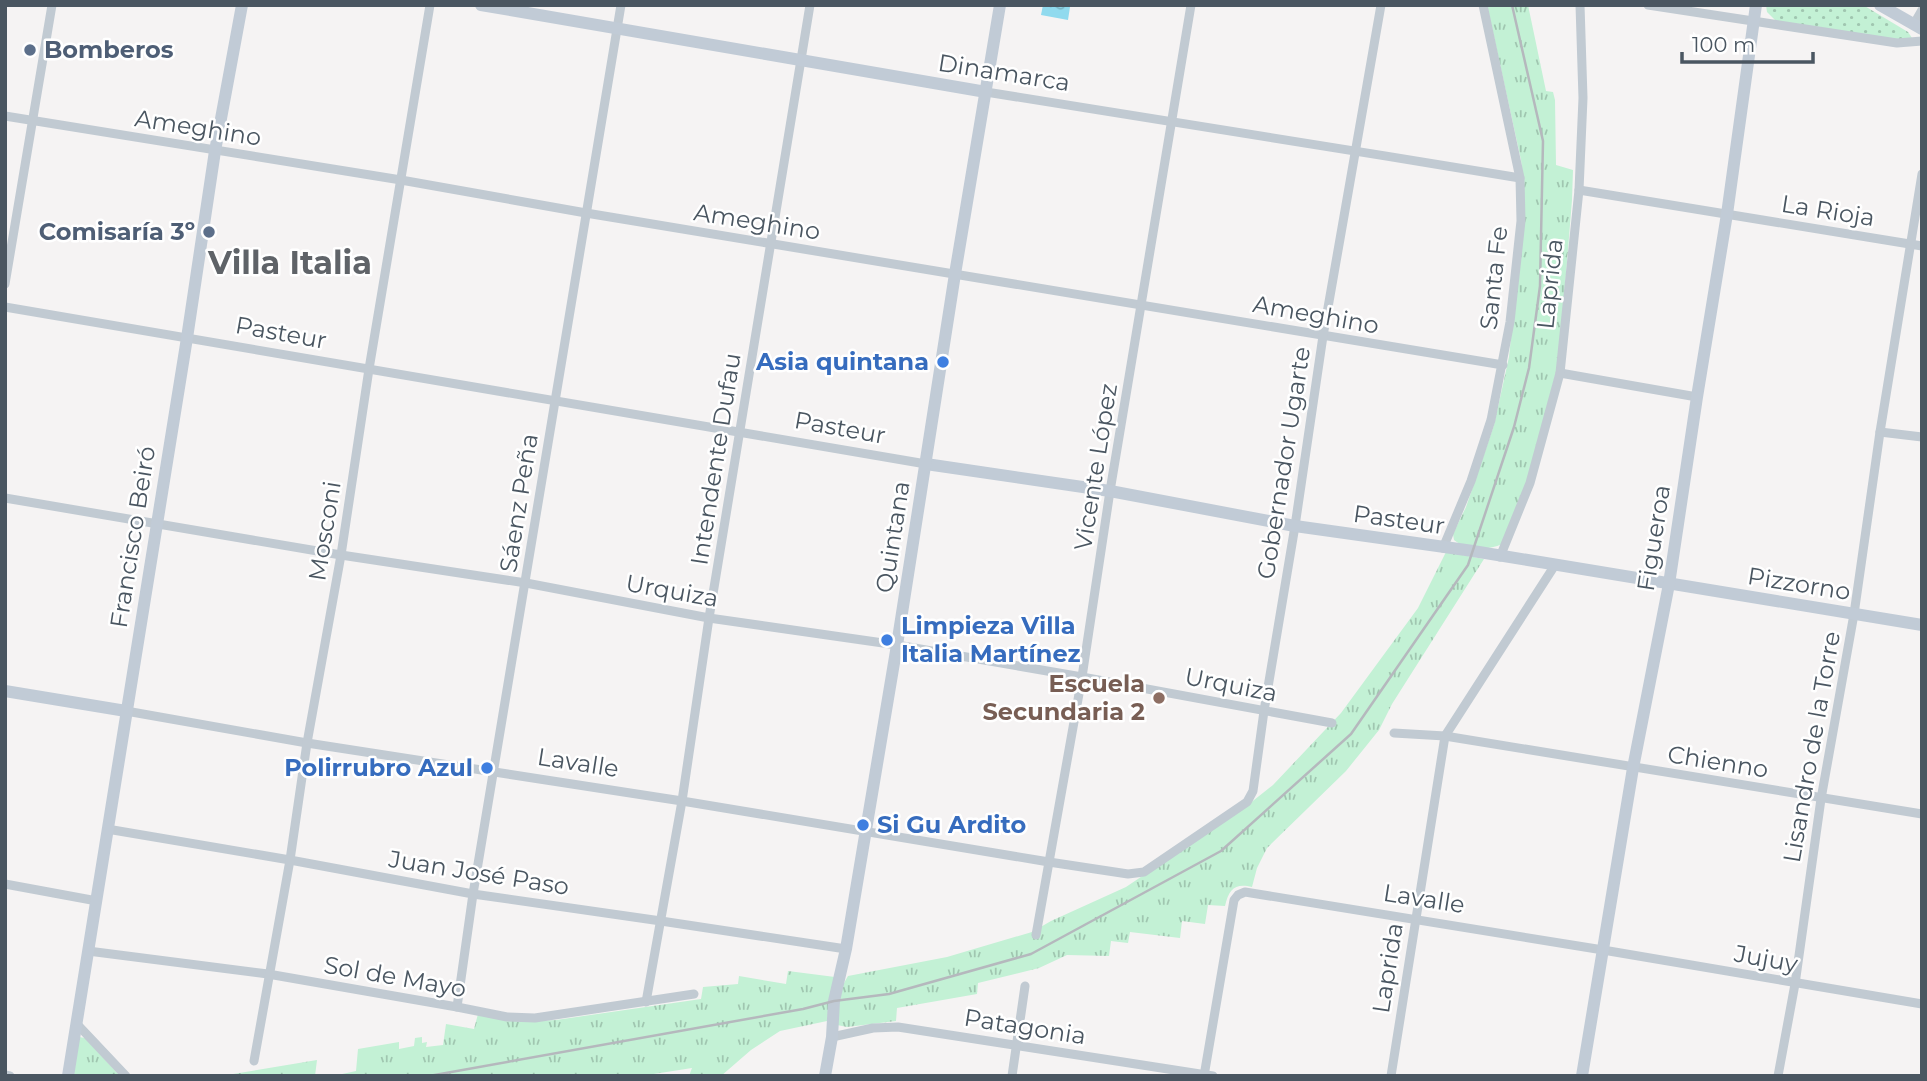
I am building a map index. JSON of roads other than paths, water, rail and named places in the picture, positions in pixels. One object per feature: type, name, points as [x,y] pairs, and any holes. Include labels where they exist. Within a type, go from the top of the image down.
[{"type":"street","points":[[5,284],[52,5]]},
{"type":"street","name":"Francisco Beiró","points":[[68,1076],[215,151],[242,5]]},
{"type":"street","name":"Mosconi","points":[[254,1061],[341,555],[429,5]]},
{"type":"street","name":"Dinamarca","points":[[481,5],[986,92],[1520,177]]},
{"type":"street","name":"Sáenz Peña","points":[[457,1007],[473,894],[621,5]]},
{"type":"street","name":"Intendente Dufau","points":[[646,1002],[682,801],[709,618],[810,5]]},
{"type":"street","name":"Quintana","points":[[825,1076],[832,1037],[834,1001],[846,949],[897,645],[1000,5]]},
{"type":"street","name":"Vicente López","points":[[1036,935],[1082,677],[1110,491],[1191,5]]},
{"type":"street","name":"Gobernador Ugarte","points":[[1143,872],[1248,802],[1253,791],[1323,336],[1381,5]]},
{"type":"street","name":"Santa Fe","points":[[1443,548],[1492,420],[1510,323],[1521,221],[1520,177],[1483,5]]},
{"type":"street","name":"Laprida","points":[[1500,557],[1530,483],[1560,373],[1579,190],[1583,98],[1580,5]]},
{"type":"street","points":[[1648,5],[1897,43],[1922,41]]},
{"type":"street","name":"Figueroa","points":[[1582,1076],[1633,768],[1669,584],[1727,214],[1756,5]]},
{"type":"street","points":[[1880,5],[1918,27],[1922,10]]},
{"type":"street","name":"Ameghino","points":[[5,116],[1503,365]]},
{"type":"street","name":"Lisandro de la Torre","points":[[1778,1076],[1795,984],[1821,799],[1854,614],[1880,432],[1922,174]]},
{"type":"street","points":[[1579,190],[1727,214]]},
{"type":"street","name":"La Rioja","points":[[1727,214],[1922,246]]},
{"type":"street","name":"Pasteur","points":[[5,307],[926,464],[1110,491],[1295,526],[1669,584]]},
{"type":"street","points":[[1560,373],[1697,397]]},
{"type":"street","points":[[1880,432],[1922,438]]},
{"type":"street","name":"Urquiza","points":[[5,498],[341,555],[526,583],[709,618],[897,645],[1332,723]]},
{"type":"street","name":"Laprida","points":[[1391,1076],[1445,736],[1555,565]]},
{"type":"street","name":"Pizzorno","points":[[1669,584],[1922,625]]},
{"type":"street","name":"Lavalle","points":[[5,691],[307,743],[682,801],[1049,862],[1128,874],[1143,872]]},
{"type":"street","points":[[1394,733],[1445,736],[1633,768]]},
{"type":"street","name":"Chienno","points":[[1633,768],[1922,814]]},
{"type":"street","name":"Juan José Paso","points":[[107,830],[473,894],[846,949]]},
{"type":"street","points":[[5,884],[97,901]]},
{"type":"street","name":"Lavalle","points":[[1207,1075],[1234,900],[1245,892],[1603,950]]},
{"type":"street","name":"Jujuy","points":[[1603,950],[1922,1004]]},
{"type":"street","name":"Sol de Mayo","points":[[88,951],[268,974],[507,1017],[535,1018],[694,994]]},
{"type":"street","points":[[1012,1076],[1025,986]]},
{"type":"street","points":[[76,1023],[125,1076]]},
{"type":"street","name":"Patagonia","points":[[832,1037],[873,1028],[898,1027],[1207,1075]]},
{"type":"water","points":[[1043,5],[1070,7],[1068,20],[1041,15]]},
{"type":"railway","points":[[429,1076],[803,1009],[834,1001],[889,994],[1031,954],[1221,851],[1351,734],[1468,565],[1514,427],[1529,368],[1540,286],[1543,141],[1512,5]]},
{"type":"place","name":"Bomberos","points":[[30,50]]},
{"type":"place","name":"Comisaría 3º","points":[[209,232]]},
{"type":"place","name":"Asia quintana","points":[[943,362]]},
{"type":"place","name":"Limpieza Villa Italia Martínez","points":[[887,640]]},
{"type":"place","name":"Escuela Secundaria 2","points":[[1159,698]]},
{"type":"place","name":"Polirrubro Azul","points":[[487,768]]},
{"type":"place","name":"Si Gu Ardito","points":[[863,825]]},
{"type":"district","name":"Villa Italia","points":[[290,263]]}]
